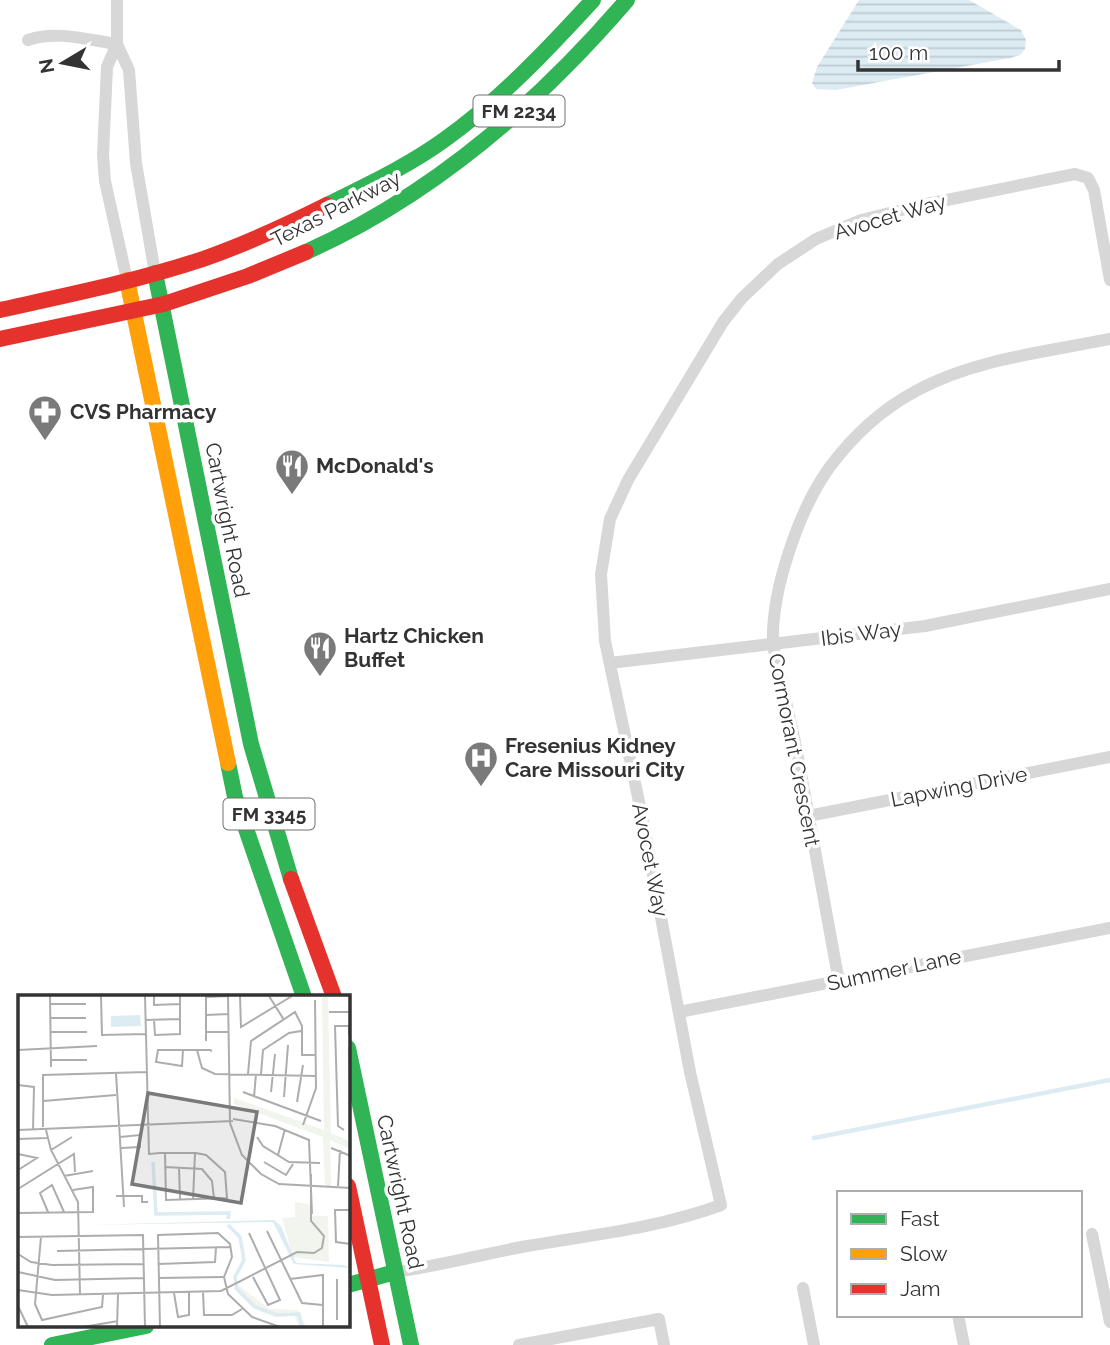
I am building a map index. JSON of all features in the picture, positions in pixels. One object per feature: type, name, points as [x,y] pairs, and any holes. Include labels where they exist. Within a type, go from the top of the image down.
[{"type":"main road","name":"Texas Parkway","points":[[0,310],[193,262],[322,208],[401,167],[453,134],[512,85],[593,0]]},
{"type":"main road","name":"Texas Parkway","points":[[0,339],[184,298],[283,261],[341,234],[425,186],[485,140],[538,94],[627,0]]},
{"type":"main road","name":"Cartwright Road","points":[[155,273],[251,744],[285,863],[333,995]]},
{"type":"main road","name":"Cartwright Road","points":[[127,280],[235,797],[303,995]]},
{"type":"main road","points":[[190,583],[217,576]]},
{"type":"main road","points":[[224,752],[251,744]]},
{"type":"main road","points":[[299,981],[325,970]]},
{"type":"main road","name":"Cartwright Road","points":[[350,1058],[411,1345]]},
{"type":"main road","points":[[350,1196],[382,1345]]},
{"type":"main road","points":[[350,1285],[395,1272]]},
{"type":"main road","points":[[52,1345],[136,1328]]},
{"type":"street","name":"Cartwright Road","points":[[117,0],[117,44],[107,67],[103,155],[105,181],[127,280]]},
{"type":"street","points":[[28,40],[57,35],[117,44]]},
{"type":"street","name":"Cartwright Road","points":[[117,44],[129,70],[136,163],[155,273]]},
{"type":"street","name":"Avocet Way","points":[[395,1272],[687,1218],[721,1205],[690,1072],[642,816],[605,641],[601,574],[610,519],[628,480],[723,322],[742,298],[778,264],[816,239],[861,220],[1075,174],[1088,178],[1094,190],[1110,280]]},
{"type":"street","name":"Cormorant Crescent","points":[[839,982],[773,644],[781,580],[792,544],[828,470],[850,443],[879,415],[915,391],[952,374],[997,362],[1110,339]]},
{"type":"street","name":"Ibis Way","points":[[610,663],[925,626],[1110,590]]},
{"type":"street","name":"Lapwing Drive","points":[[808,816],[1110,757]]},
{"type":"street","name":"Summer Lane","points":[[679,1012],[1110,928]]},
{"type":"street","points":[[1093,1234],[1110,1322]]},
{"type":"street","points":[[803,1288],[814,1345]]},
{"type":"street","points":[[958,1317],[964,1345]]},
{"type":"street","points":[[519,1345],[659,1319],[664,1345]]},
{"type":"shaded area","points":[[859,0],[969,0],[1021,30],[1026,40],[1025,49],[1020,55],[1010,58],[836,90],[816,89],[812,83],[817,67]]},
{"type":"waterway","points":[[814,1138],[1110,1080]]},
{"type":"traffic: fast","points":[[327,205],[387,175],[465,125],[522,74],[593,0]]},
{"type":"traffic: fast","points":[[306,252],[397,203],[480,144],[557,76],[627,0]]},
{"type":"traffic: fast","points":[[155,273],[251,744],[291,879]]},
{"type":"traffic: fast","points":[[228,763],[235,797],[303,995]]},
{"type":"traffic: fast","points":[[350,1057],[411,1345]]},
{"type":"traffic: fast","points":[[350,1284],[395,1272]]},
{"type":"traffic: fast","points":[[52,1345],[136,1328]]},
{"type":"traffic: slow","points":[[127,280],[228,763]]},
{"type":"traffic: jam","points":[[0,310],[128,281],[203,259],[266,234],[327,205]]},
{"type":"traffic: jam","points":[[0,339],[164,304],[248,276],[306,252]]},
{"type":"traffic: jam","points":[[291,879],[333,995]]},
{"type":"traffic: jam","points":[[350,1195],[382,1345]]},
{"type":"place","name":"CVS Pharmacy","points":[[45,442]]},
{"type":"place","name":"McDonald's","points":[[292,496]]},
{"type":"place","name":"Hartz Chicken Buffet","points":[[320,678]]},
{"type":"place","name":"Fresenius Kidney Care Missouri City","points":[[481,788]]}]
